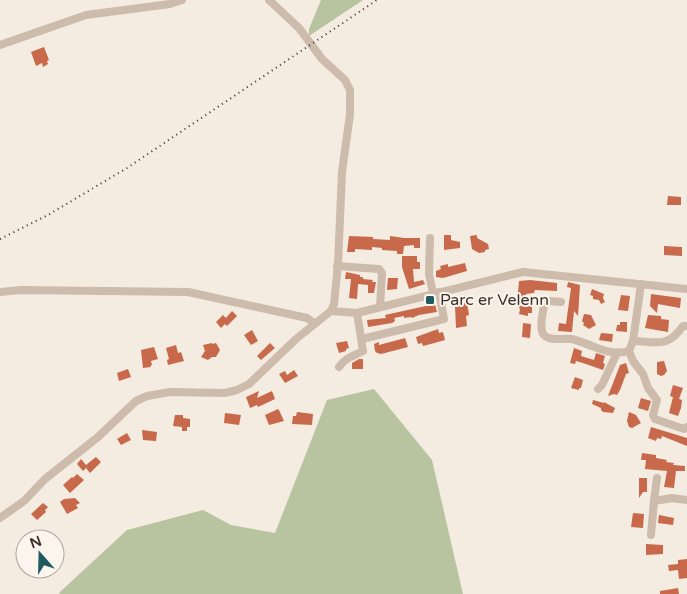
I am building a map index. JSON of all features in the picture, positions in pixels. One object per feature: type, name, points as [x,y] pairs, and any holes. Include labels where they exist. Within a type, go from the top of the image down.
[{"type":"street","points":[[0,45],[86,16],[170,4],[182,0]]},
{"type":"street","points":[[269,0],[299,28],[322,58],[345,80],[350,90],[350,114],[342,172],[338,266],[332,311]]},
{"type":"street","points":[[362,339],[444,319],[429,274],[430,238]]},
{"type":"street","points":[[338,266],[379,269],[382,273],[380,307]]},
{"type":"street","points":[[0,518],[24,501],[45,480],[98,437],[136,400],[170,392],[225,394],[238,390],[249,384],[314,323],[332,311],[357,313],[523,272],[687,289]]},
{"type":"street","points":[[641,284],[630,351],[633,361],[643,374],[648,388],[657,400],[653,415],[655,419],[684,429],[687,427]]},
{"type":"street","points":[[0,292],[21,290],[188,292],[307,318],[314,323]]},
{"type":"street","points":[[561,302],[549,301],[544,306],[542,329],[546,338],[572,340],[617,353],[630,351]]},
{"type":"street","points":[[339,367],[343,361],[363,351],[357,313]]},
{"type":"street","points":[[633,341],[666,342],[676,337],[683,326],[687,326]]},
{"type":"street","points":[[598,389],[602,385],[617,353]]},
{"type":"street","points":[[650,535],[657,478]]},
{"type":"street","points":[[654,501],[672,498],[687,500]]},
{"type":"green space","points":[[321,0],[363,0],[309,36],[309,29]]},
{"type":"green space","points":[[374,389],[432,460],[463,594],[59,594],[127,530],[203,510],[231,525],[275,533],[327,400]]},
{"type":"building","points":[[44,47],[49,60],[47,61],[48,64],[43,67],[42,63],[36,66],[31,52]]},
{"type":"building","points":[[668,196],[681,197],[681,205],[667,205]]},
{"type":"building","points":[[444,235],[451,235],[451,240],[460,242],[460,248],[444,250]]},
{"type":"building","points":[[477,235],[477,238],[488,244],[489,249],[485,250],[485,252],[479,253],[472,249],[470,236]]},
{"type":"building","points":[[349,236],[390,240],[390,236],[420,238],[420,248],[414,248],[414,245],[404,246],[403,254],[397,254],[397,251],[372,247],[372,250],[355,249],[355,252],[347,252]]},
{"type":"building","points":[[664,246],[682,247],[682,256],[664,255]]},
{"type":"building","points":[[402,256],[417,256],[417,262],[420,262],[420,269],[413,269],[414,282],[423,280],[425,284],[409,289],[402,267]]},
{"type":"building","points":[[465,263],[467,271],[443,278],[436,277],[436,271],[441,269],[440,266],[448,264],[448,267]]},
{"type":"building","points":[[346,272],[360,275],[363,279],[376,282],[374,293],[368,293],[368,285],[358,284],[357,299],[349,298],[351,279],[345,279]]},
{"type":"building","points":[[388,278],[398,278],[397,289],[387,290]]},
{"type":"building","points":[[530,280],[557,283],[557,291],[535,290],[534,293],[526,294],[526,300],[530,300],[529,306],[532,306],[532,313],[528,313],[528,316],[519,314],[520,309],[517,304],[519,281]]},
{"type":"building","points":[[568,282],[580,285],[578,316],[574,311],[572,332],[558,331],[559,323],[566,324],[571,288],[567,287]]},
{"type":"building","points":[[592,289],[604,294],[605,302],[601,304],[599,300],[593,299],[593,296],[590,295]]},
{"type":"building","points":[[651,294],[681,298],[680,308],[658,304],[657,313],[650,306]]},
{"type":"building","points":[[466,295],[469,315],[466,316],[467,326],[456,328],[455,306],[452,307],[450,299]]},
{"type":"building","points":[[621,295],[630,296],[628,311],[618,310]]},
{"type":"building","points":[[435,304],[437,312],[412,318],[404,318],[404,316],[394,318],[395,321],[392,323],[368,327],[367,320],[386,318],[385,315]]},
{"type":"building","points":[[232,311],[237,316],[227,326],[225,324],[221,328],[216,322],[223,315],[226,318]]},
{"type":"building","points":[[584,314],[591,315],[596,325],[589,329],[583,325]]},
{"type":"building","points":[[648,315],[661,316],[661,319],[669,320],[668,332],[645,328]]},
{"type":"building","points":[[620,322],[627,322],[627,332],[616,331],[617,325],[620,325]]},
{"type":"building","points":[[523,323],[531,324],[530,338],[522,337]]},
{"type":"building","points":[[438,329],[439,333],[443,332],[445,340],[423,346],[422,343],[418,344],[416,337]]},
{"type":"building","points":[[252,330],[258,341],[251,345],[244,335]]},
{"type":"building","points":[[601,333],[613,334],[612,342],[599,340]]},
{"type":"building","points":[[405,338],[408,347],[381,354],[375,351],[374,344],[379,342],[379,345]]},
{"type":"building","points":[[347,341],[349,348],[339,353],[336,343]]},
{"type":"building","points":[[216,343],[220,350],[216,357],[208,360],[201,357],[205,351],[203,345]]},
{"type":"building","points":[[270,343],[275,348],[261,360],[257,356]]},
{"type":"building","points":[[176,345],[178,353],[181,352],[184,361],[168,365],[167,360],[169,359],[166,348]]},
{"type":"building","points":[[154,347],[158,359],[151,361],[151,367],[143,368],[141,350]]},
{"type":"building","points":[[574,348],[582,351],[581,356],[594,360],[596,353],[605,356],[603,370],[576,361],[575,364],[570,363]]},
{"type":"building","points":[[363,359],[363,369],[352,369],[352,363]]},
{"type":"building","points":[[664,361],[667,371],[661,376],[657,374],[657,362]]},
{"type":"building","points":[[626,363],[629,373],[626,374],[620,390],[617,395],[608,396],[620,365]]},
{"type":"building","points":[[128,369],[131,377],[119,381],[117,373]]},
{"type":"building","points":[[294,370],[298,376],[285,383],[279,374],[285,371],[287,375]]},
{"type":"building","points":[[575,377],[583,380],[579,390],[571,388]]},
{"type":"building","points":[[673,385],[683,388],[679,399],[682,400],[678,416],[669,413],[673,397],[670,396]]},
{"type":"building","points":[[259,391],[257,398],[272,391],[275,399],[258,407],[257,405],[250,408],[246,397]]},
{"type":"building","points":[[641,398],[651,401],[648,411],[638,408]]},
{"type":"building","points":[[593,400],[604,402],[615,408],[613,413],[603,412],[601,408],[592,404]]},
{"type":"building","points":[[278,409],[284,421],[269,425],[265,415]]},
{"type":"building","points":[[297,412],[313,414],[312,425],[292,424],[293,416],[296,416]]},
{"type":"building","points":[[629,412],[636,415],[641,423],[632,428],[629,427],[627,421]]},
{"type":"building","points":[[225,413],[241,415],[239,425],[224,423]]},
{"type":"building","points":[[175,415],[183,415],[183,418],[190,419],[190,427],[187,427],[187,431],[182,431],[182,427],[173,426]]},
{"type":"building","points":[[651,427],[687,438],[687,446],[662,436],[661,439],[657,438],[656,441],[648,438]]},
{"type":"building","points":[[142,430],[157,432],[156,441],[143,440]]},
{"type":"building","points":[[127,433],[131,440],[121,445],[117,439]]},
{"type":"building","points":[[642,453],[656,455],[656,458],[667,460],[666,462],[674,463],[673,465],[685,466],[685,471],[676,471],[674,488],[664,487],[667,471],[645,469],[646,460],[641,460]]},
{"type":"building","points":[[96,457],[101,462],[90,473],[86,468],[83,471],[77,464],[81,459],[86,465]]},
{"type":"building","points":[[77,474],[84,480],[70,493],[63,485]]},
{"type":"building","points":[[639,478],[647,478],[647,492],[643,492],[639,498]]},
{"type":"building","points":[[75,498],[80,503],[76,505],[78,508],[67,514],[60,502],[64,499]]},
{"type":"building","points":[[43,503],[48,507],[45,510],[46,512],[37,520],[31,514]]},
{"type":"building","points":[[633,513],[644,514],[643,528],[631,527]]},
{"type":"building","points":[[659,515],[674,518],[673,525],[658,523]]},
{"type":"building","points":[[646,544],[663,545],[663,554],[646,555]]},
{"type":"building","points":[[687,559],[687,578],[679,579],[678,570],[669,571],[668,565],[678,564],[678,560]]},
{"type":"building","points":[[678,588],[679,594],[660,594],[660,591]]},
{"type":"railway","points":[[0,239],[48,215],[127,168],[377,0]]},
{"type":"place","name":"Parc er Velenn","points":[[430,300]]}]
